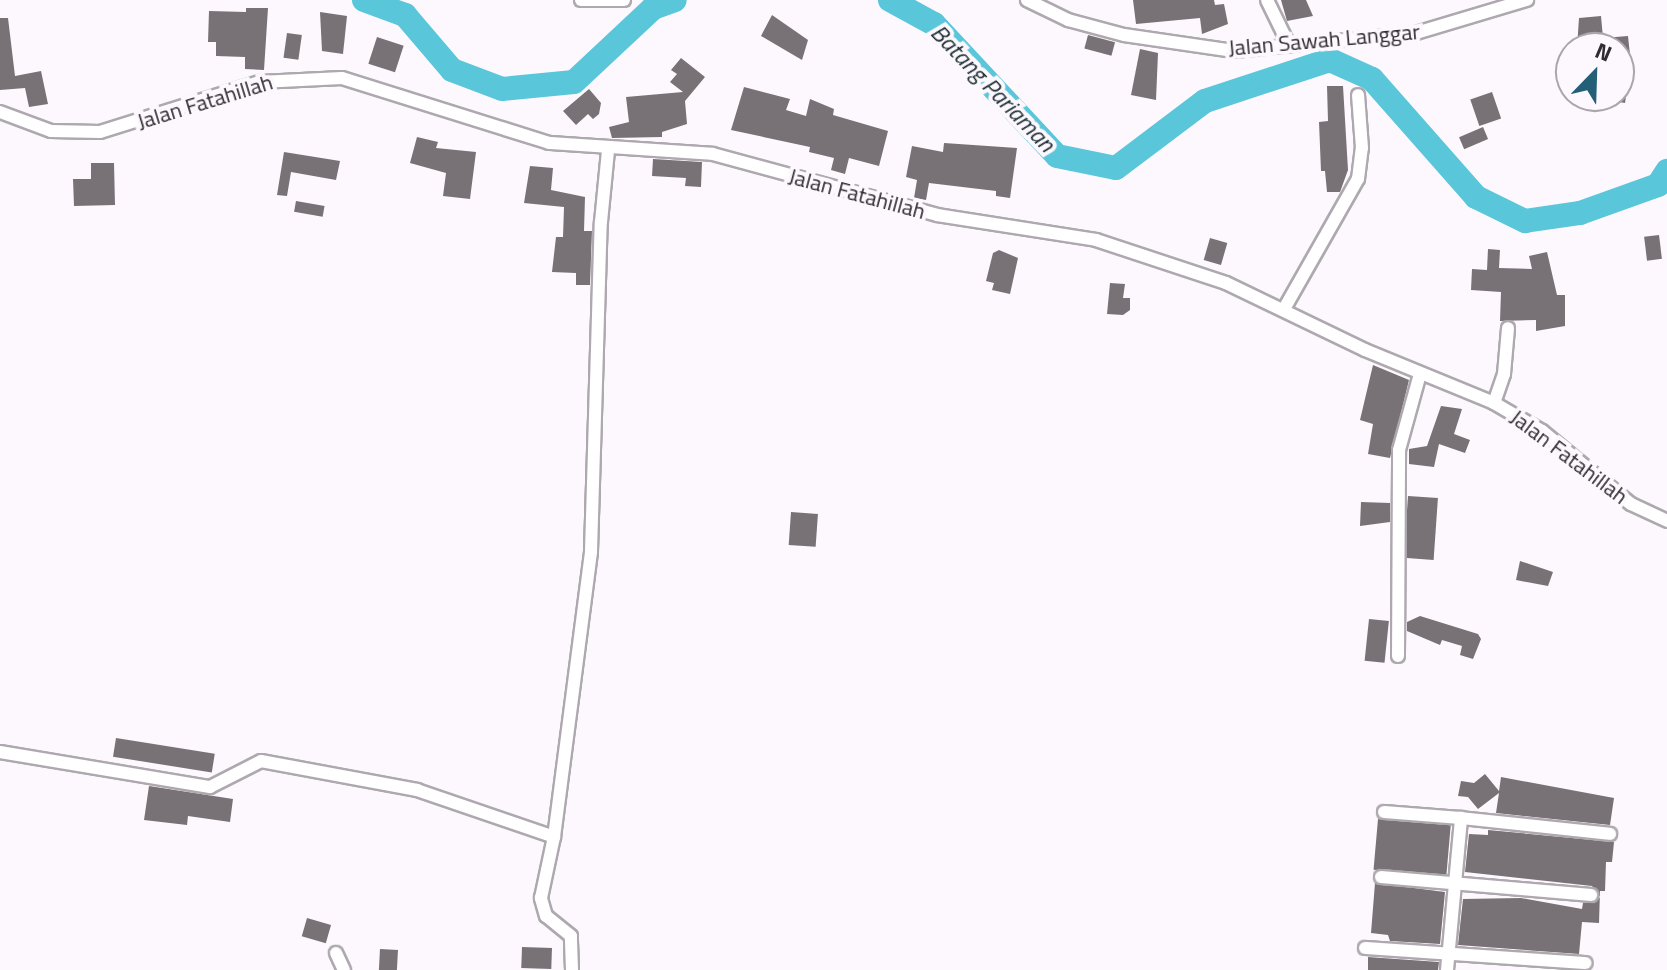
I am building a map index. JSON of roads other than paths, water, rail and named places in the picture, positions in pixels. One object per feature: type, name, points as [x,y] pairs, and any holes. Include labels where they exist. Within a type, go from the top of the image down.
[{"type":"street","points":[[581,0],[624,0]]},
{"type":"street","name":"Jalan Sawah Langgar","points":[[1027,0],[1068,20],[1188,48],[1234,51],[1288,43],[1416,33],[1527,0]]},
{"type":"street","points":[[1267,0],[1288,43]]},
{"type":"street","name":"Jalan Fatahillah","points":[[0,112],[51,131],[100,132],[260,82],[342,78],[531,139],[608,150],[713,154],[937,215],[1096,240],[1284,309],[1420,374],[1494,403],[1542,431],[1631,504],[1667,521]]},
{"type":"street","points":[[1284,309],[1358,179],[1362,148],[1358,95]]},
{"type":"street","points":[[572,970],[571,936],[541,907],[554,837],[591,551],[601,222],[608,150]]},
{"type":"street","points":[[1494,403],[1504,374],[1508,328]]},
{"type":"street","points":[[1398,656],[1399,450],[1420,374]]},
{"type":"street","points":[[0,752],[210,787],[261,761],[417,790],[554,837]]},
{"type":"street","points":[[1384,812],[1610,834]]},
{"type":"street","points":[[1447,970],[1461,818]]},
{"type":"street","points":[[1381,877],[1591,895]]},
{"type":"street","points":[[1365,948],[1585,963]]},
{"type":"street","points":[[336,953],[344,970]]},
{"type":"waterway","name":"Batang Pariaman","points":[[364,0],[405,15],[452,70],[502,89],[574,82],[653,8],[675,0]]},
{"type":"waterway","name":"Batang Pariaman","points":[[890,0],[934,24],[1057,156],[1116,168],[1205,101],[1330,60],[1372,79],[1476,197],[1525,221],[1580,213],[1658,185],[1667,171]]}]
